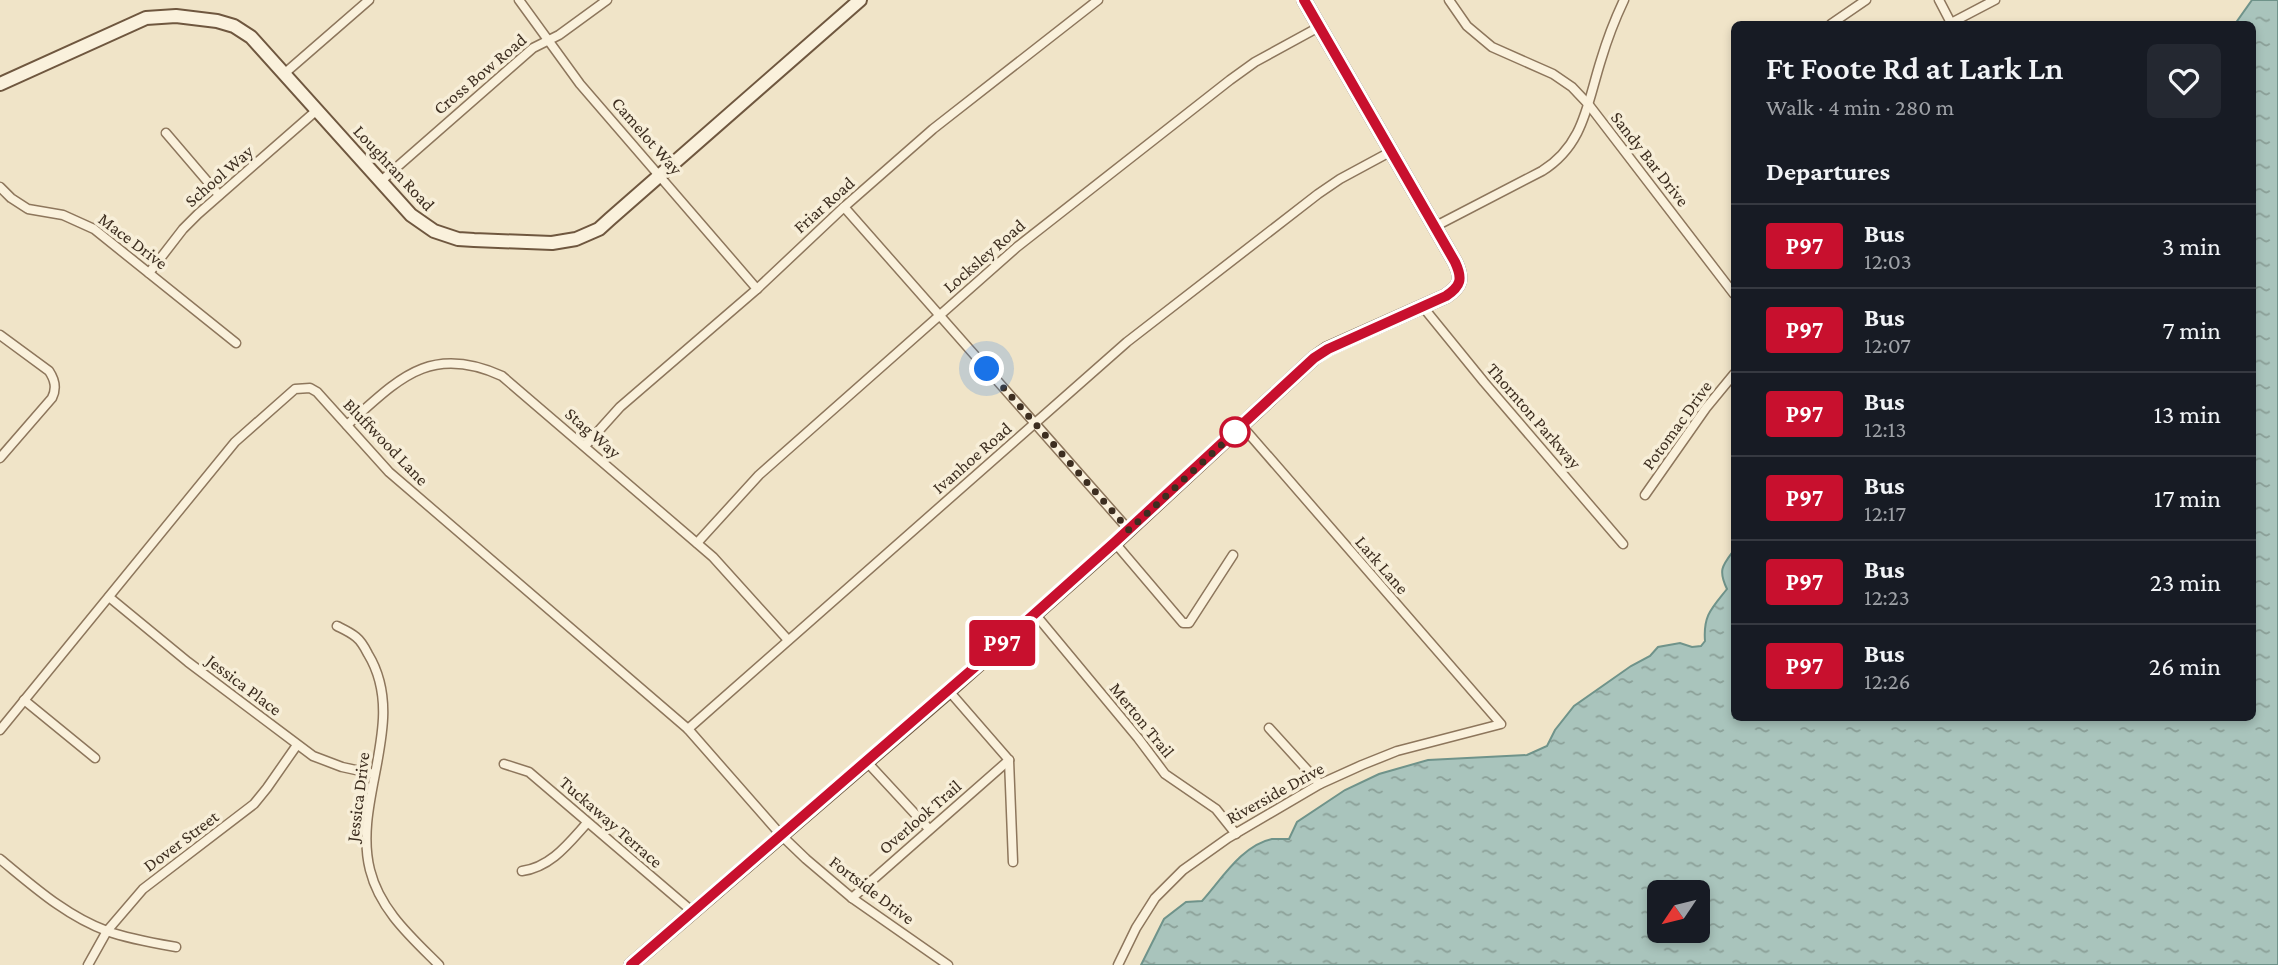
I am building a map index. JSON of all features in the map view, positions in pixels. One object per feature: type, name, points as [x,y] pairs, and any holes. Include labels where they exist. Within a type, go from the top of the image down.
[{"type":"street","points":[[285,73],[369,0]]},
{"type":"street","name":"Camelot Way","points":[[519,0],[592,97],[757,289]]},
{"type":"street","name":"Cross Bow Road","points":[[381,181],[533,48],[559,35],[607,0]]},
{"type":"street","name":"Loughran Road","points":[[0,84],[146,18],[198,18],[234,26],[251,37],[422,224],[446,236],[474,240],[552,243],[576,239],[599,229],[860,0]]},
{"type":"street","name":"Friar Road","points":[[584,446],[620,407],[757,289],[933,128],[1098,0]]},
{"type":"street","points":[[631,965],[949,691],[1129,530],[1293,377],[1328,349],[1423,307],[1459,285],[1461,279],[1455,262],[1304,0]]},
{"type":"street","points":[[1449,0],[1467,26],[1492,47],[1553,74],[1572,87],[1589,105]]},
{"type":"street","points":[[1589,105],[1601,61],[1624,0]]},
{"type":"street","points":[[1835,21],[1866,0]]},
{"type":"street","points":[[1939,0],[1950,21]]},
{"type":"street","points":[[1955,21],[1995,0]]},
{"type":"street","name":"Locksley Road","points":[[697,543],[759,475],[1038,230],[1230,80],[1255,62],[1319,27]]},
{"type":"street","name":"Sandy Bar Drive","points":[[1434,227],[1553,164],[1576,137],[1589,105]]},
{"type":"street","name":"Sandy Bar Drive","points":[[1589,105],[1731,290]]},
{"type":"street","name":"School Way","points":[[149,273],[183,229],[317,110]]},
{"type":"street","points":[[166,133],[219,195]]},
{"type":"street","name":"Ivanhoe Road","points":[[688,729],[1127,342],[1318,194],[1390,152]]},
{"type":"street","name":"Mace Drive","points":[[0,187],[27,209],[63,215],[94,229],[236,343]]},
{"type":"street","points":[[844,207],[1129,530]]},
{"type":"street","name":"Thornton Parkway","points":[[1423,307],[1623,544]]},
{"type":"street","points":[[0,335],[49,371],[54,380],[54,393],[43,409],[0,458]]},
{"type":"street","name":"Stag Way","points":[[347,425],[394,383],[427,366],[458,363],[502,376],[713,557],[788,640]]},
{"type":"street","name":"Potomac Drive","points":[[1645,495],[1706,408],[1731,378]]},
{"type":"street","name":"Bluffwood Lane","points":[[0,730],[235,442],[289,394],[302,388],[310,388],[317,392],[389,472],[688,729],[781,835]]},
{"type":"street","name":"Lark Lane","points":[[1242,426],[1500,724]]},
{"type":"street","points":[[1115,542],[1183,623],[1189,623],[1233,555]]},
{"type":"street","name":"Jessica Place","points":[[109,597],[188,662],[313,756],[342,768],[374,774]]},
{"type":"street","name":"Merton Trail","points":[[1035,614],[1165,774],[1216,809],[1237,834]]},
{"type":"street","name":"Jessica Drive","points":[[337,626],[356,637],[374,664],[381,684],[383,720],[366,833],[374,881],[396,921],[439,965]]},
{"type":"street","points":[[949,691],[1009,760],[1013,862]]},
{"type":"street","points":[[24,701],[95,758]]},
{"type":"street","name":"Riverside Drive","points":[[1118,965],[1136,928],[1155,898],[1183,870],[1228,838],[1320,785],[1397,751],[1500,724]]},
{"type":"street","points":[[1269,728],[1320,785]]},
{"type":"street","name":"Dover Street","points":[[88,965],[107,931],[143,889],[254,804],[297,745]]},
{"type":"street","name":"Overlook Trail","points":[[852,898],[1009,760]]},
{"type":"street","points":[[867,762],[929,829]]},
{"type":"street","name":"Tuckaway Terrace","points":[[504,764],[529,772],[693,912]]},
{"type":"street","points":[[522,871],[536,868],[552,859],[587,823]]},
{"type":"street","name":"Fortside Drive","points":[[781,835],[852,898],[948,965]]},
{"type":"street","points":[[0,859],[70,913],[107,931],[145,942],[176,947]]},
{"type":"water","points":[[2252,0],[2278,0],[2278,965],[1141,965],[1164,919],[1186,902],[1202,901],[1233,864],[1251,848],[1272,839],[1289,839],[1297,822],[1345,790],[1379,774],[1428,760],[1527,755],[1547,746],[1555,730],[1574,706],[1650,656],[1658,647],[1680,643],[1692,647],[1701,646],[1705,641],[1705,625],[1710,612],[1727,589],[1723,568],[1731,554],[1731,721],[2256,721],[2256,21],[2237,21]]},
{"type":"bus line","name":"P97","points":[[631,965],[983,660],[1314,358],[1328,349],[1446,296],[1459,285],[1460,272],[1455,262],[1304,0]]},
{"type":"route","points":[[987,369],[1129,530],[1242,426],[1235,432]]}]
